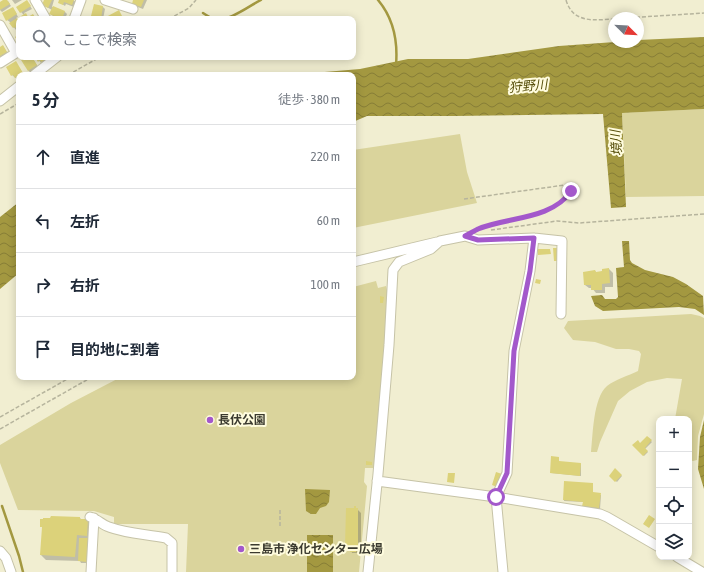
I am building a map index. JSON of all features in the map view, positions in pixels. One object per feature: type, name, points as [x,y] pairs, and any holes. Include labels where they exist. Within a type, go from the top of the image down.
[{"type":"street","points":[[35,0],[44,16]]},
{"type":"street","points":[[75,16],[81,0]]},
{"type":"street","points":[[105,0],[133,9]]},
{"type":"street","points":[[0,25],[16,49]]},
{"type":"street","points":[[0,63],[16,53]]},
{"type":"street","points":[[38,72],[53,60]]},
{"type":"street","points":[[0,101],[16,88]]},
{"type":"street","points":[[356,261],[465,236],[478,240],[534,238],[562,241],[561,314]]},
{"type":"street","points":[[503,572],[496,497],[507,473],[514,351],[530,271],[534,238]]},
{"type":"street","points":[[368,572],[389,345],[393,270],[399,262],[431,249],[440,241]]},
{"type":"street","points":[[377,481],[496,497],[600,514],[656,544]]},
{"type":"street","points":[[91,572],[92,517],[108,527],[170,540],[173,549],[172,572]]},
{"type":"street","points":[[0,551],[6,558],[11,572]]},
{"type":"street","points":[[682,560],[702,572]]},
{"type":"path","points":[[175,16],[190,8],[196,0]]},
{"type":"path","points":[[566,0],[568,7],[573,12],[585,19],[608,19]]},
{"type":"path","points":[[644,17],[704,13]]},
{"type":"path","points":[[73,72],[95,60]]},
{"type":"path","points":[[0,114],[16,105]]},
{"type":"path","points":[[464,199],[572,184],[571,191],[568,196],[556,206],[536,214],[479,228],[465,236]]},
{"type":"path","points":[[486,231],[557,221],[587,222],[704,214]]},
{"type":"path","points":[[0,417],[66,380]]},
{"type":"path","points":[[0,429],[87,380]]},
{"type":"path","points":[[280,509],[280,526]]},
{"type":"shaded area","points":[[704,109],[704,196],[626,197],[622,113]]},
{"type":"shaded area","points":[[460,134],[467,172],[477,203],[356,227],[356,150]]},
{"type":"shaded area","name":"長伏公園","points":[[376,281],[378,288],[386,286],[388,294],[375,468],[365,468],[364,482],[367,486],[359,572],[186,572],[188,524],[114,524],[114,517],[94,511],[18,510],[0,463],[0,445],[71,403],[115,380],[356,380],[356,286]]},
{"type":"shaded area","points":[[691,314],[704,318],[704,414],[698,436],[697,460],[692,461],[692,416],[676,416],[682,379],[667,378],[647,382],[630,391],[618,401],[597,452],[591,452],[594,417],[602,392],[607,386],[618,379],[638,371],[641,354],[639,351],[616,349],[595,342],[573,340],[564,328],[568,321]]},
{"type":"water","points":[[704,37],[704,109],[622,113],[626,207],[611,208],[603,114],[367,116],[356,121],[356,72],[324,72],[360,69],[408,59],[468,59],[559,46],[608,42],[608,48],[644,48],[644,40]]},
{"type":"water","points":[[16,204],[16,276],[0,289],[0,217]]},
{"type":"water","points":[[622,241],[629,241],[630,260],[632,263],[645,270],[673,277],[703,296],[704,315],[695,309],[679,307],[603,311],[595,306],[591,296],[602,295],[605,299],[616,299],[618,297],[616,268],[624,267]]},
{"type":"water","points":[[704,420],[704,489],[698,469],[700,437]]},
{"type":"water","points":[[305,489],[330,490],[329,502],[326,506],[320,508],[316,514],[311,514],[306,511]]},
{"type":"water","points":[[307,535],[333,535],[333,572],[307,572]]},
{"type":"building","points":[[7,0],[10,4],[0,10],[0,2]]},
{"type":"building","points":[[27,0],[31,6],[20,13],[16,7]]},
{"type":"building","points":[[44,0],[52,0],[48,8],[42,5]]},
{"type":"building","points":[[59,0],[74,0],[72,5],[64,2],[63,5],[58,3]]},
{"type":"building","points":[[133,0],[144,0],[141,7],[132,4]]},
{"type":"building","points":[[94,4],[103,6],[101,16],[91,16]]},
{"type":"building","points":[[53,6],[65,11],[63,16],[54,16],[49,14]]},
{"type":"building","points":[[13,7],[17,14],[6,21],[2,13]]},
{"type":"building","points":[[119,10],[122,16],[108,16]]},
{"type":"building","points":[[16,19],[16,28],[15,27],[13,28],[9,23]]},
{"type":"building","points":[[3,45],[7,52],[0,56],[0,47]]},
{"type":"building","points":[[21,60],[34,60],[37,65],[28,71]]},
{"type":"building","points":[[16,61],[22,72],[16,72],[15,78],[13,75],[11,76],[6,67]]},
{"type":"building","points":[[553,248],[557,248],[558,261],[554,261]]},
{"type":"building","points":[[538,249],[550,249],[551,254],[538,255]]},
{"type":"building","points":[[609,268],[610,283],[602,284],[602,290],[591,290],[591,285],[584,285],[583,272],[595,270],[596,272]]},
{"type":"building","points":[[536,279],[541,280],[540,284],[535,283]]},
{"type":"building","points":[[380,296],[384,297],[383,303],[380,303]]},
{"type":"building","points":[[647,436],[652,440],[645,448],[648,451],[643,456],[632,445],[638,440],[640,443]]},
{"type":"building","points":[[551,456],[559,457],[559,461],[581,463],[580,476],[550,473]]},
{"type":"building","points":[[366,461],[372,462],[372,465],[366,465]]},
{"type":"building","points":[[615,468],[622,475],[615,482],[609,476]]},
{"type":"building","points":[[496,472],[502,474],[497,487],[492,485]]},
{"type":"building","points":[[448,473],[455,473],[454,483],[447,482]]},
{"type":"building","points":[[564,481],[593,483],[593,492],[601,493],[599,508],[582,506],[583,502],[563,500]]},
{"type":"building","points":[[354,506],[358,508],[358,546],[356,552],[350,552],[350,546],[345,546],[346,508],[354,508]]},
{"type":"building","points":[[649,515],[655,519],[649,528],[643,524]]},
{"type":"building","points":[[51,516],[80,517],[80,519],[88,519],[87,536],[77,535],[75,557],[40,555],[42,527],[40,527],[40,519],[50,518]]},
{"type":"building","points":[[79,538],[89,538],[87,562],[78,561]]},
{"type":"waterway","points":[[233,16],[261,0]]},
{"type":"waterway","points":[[378,0],[388,15],[394,31],[396,65]]},
{"type":"waterway","points":[[203,13],[208,16]]},
{"type":"waterway","points":[[2,506],[23,572]]},
{"type":"place","name":"長伏公園","points":[[210,420]]},
{"type":"place","name":"三島市 浄化センター広場","points":[[241,549]]},
{"type":"route","points":[[496,497],[507,473],[514,351],[530,271],[534,238],[478,240],[465,236],[479,228],[536,214],[556,206],[568,196],[571,191]]},
{"type":"water label","name":"狩野川","points":[[528,86]]},
{"type":"water label","name":"境川","points":[[616,143]]}]
